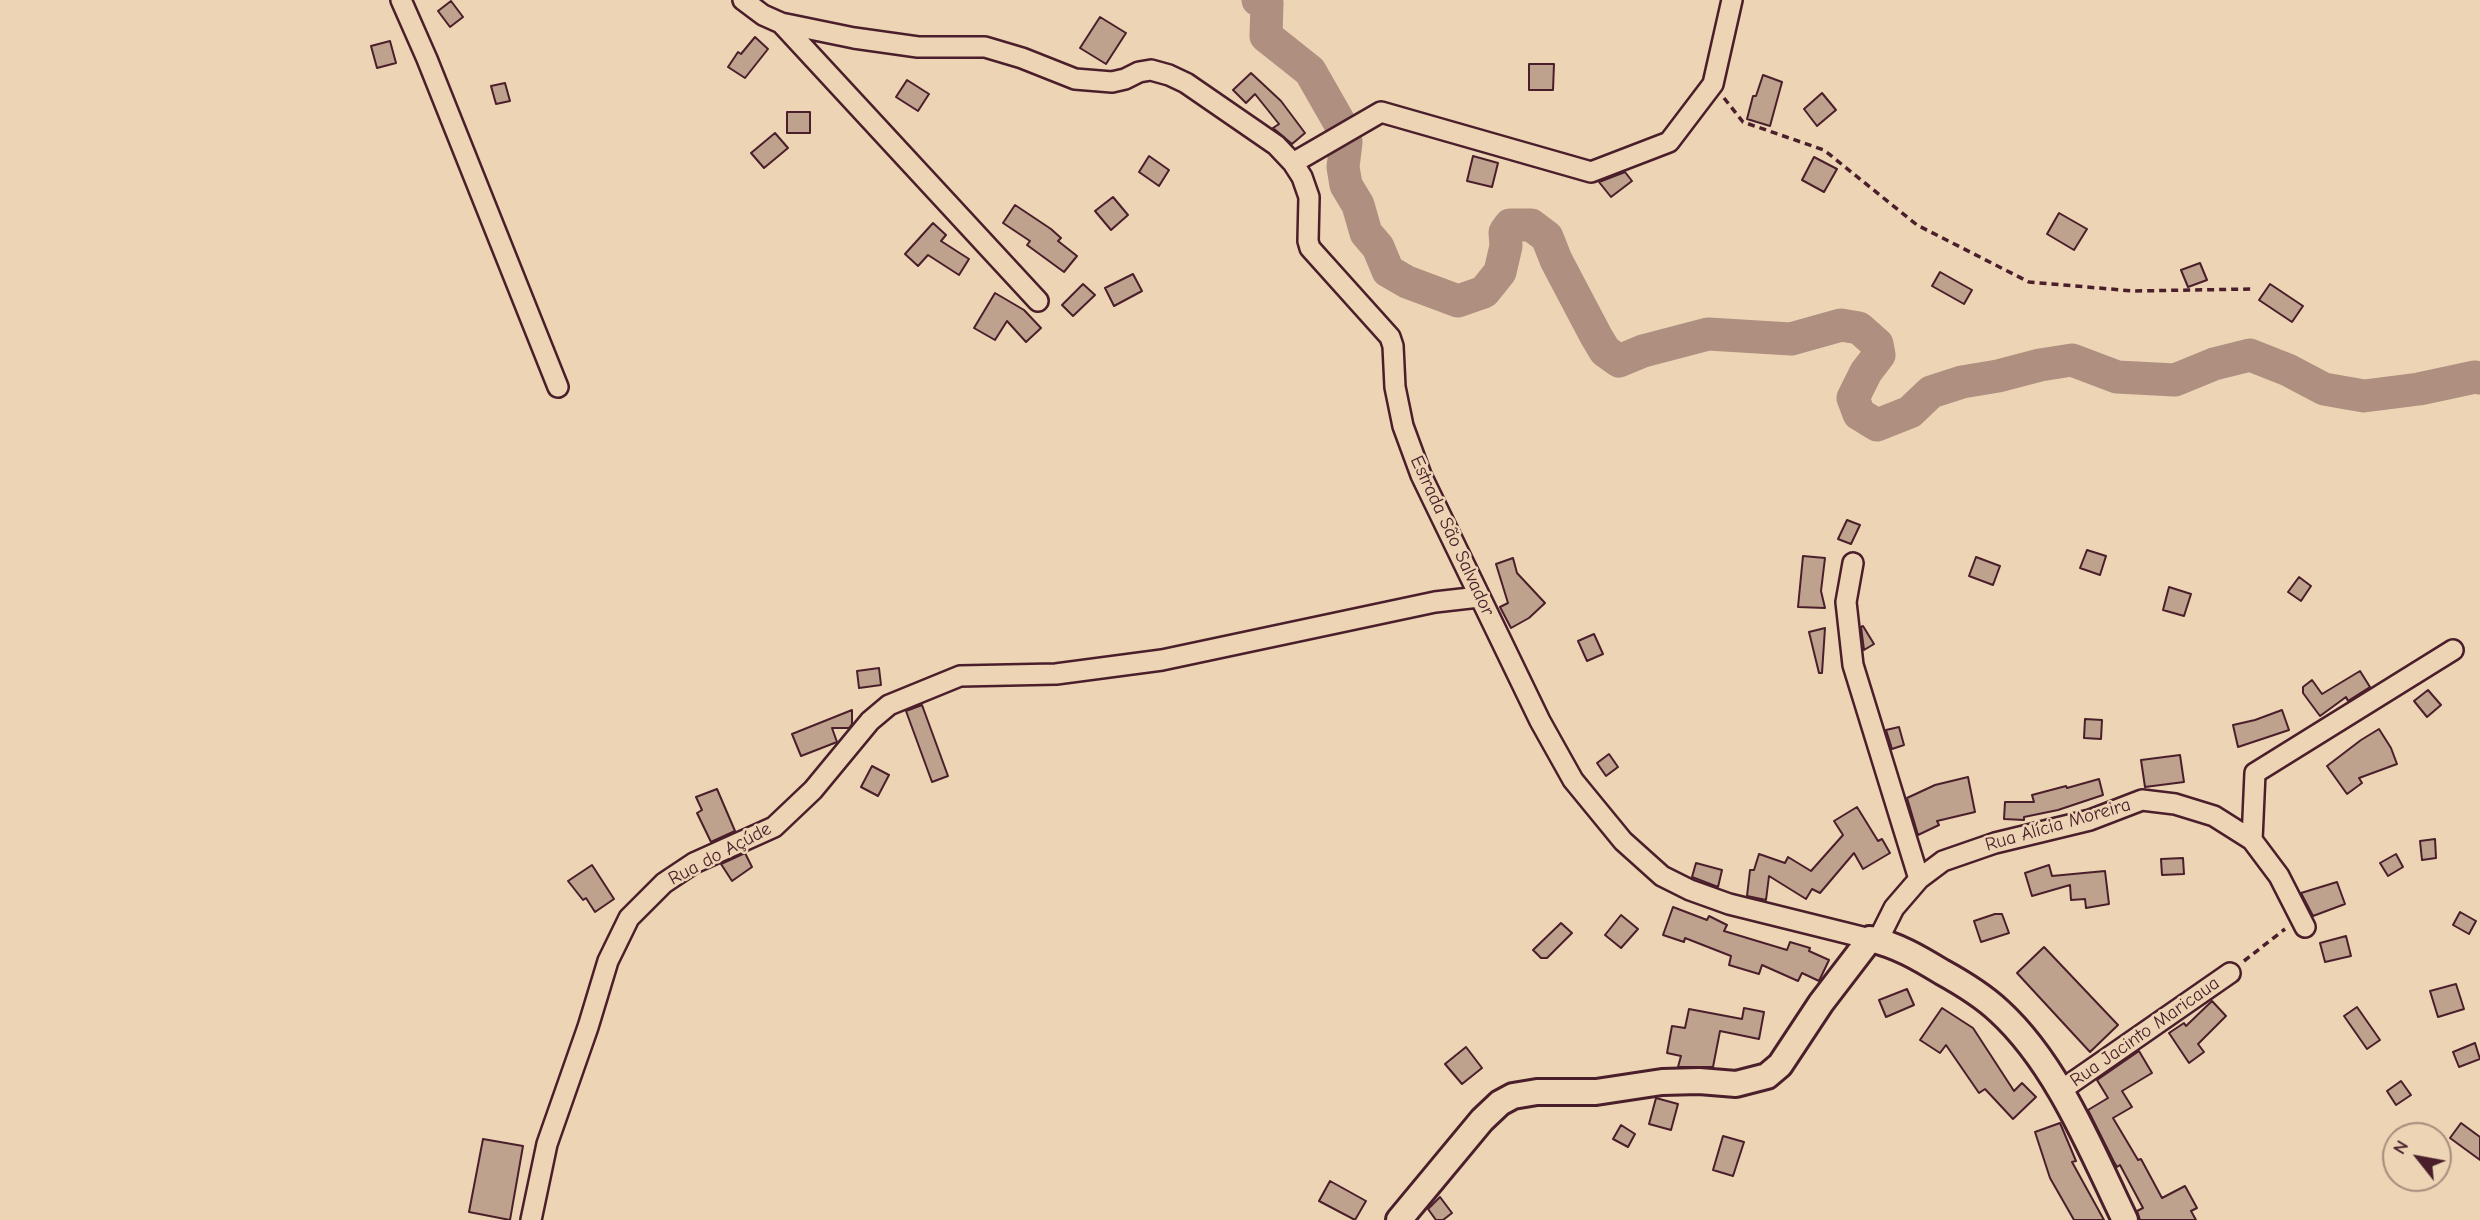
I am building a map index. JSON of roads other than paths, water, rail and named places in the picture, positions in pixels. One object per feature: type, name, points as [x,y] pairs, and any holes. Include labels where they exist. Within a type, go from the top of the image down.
[{"type":"street","points":[[401,0],[558,387]]},
{"type":"street","name":"Estrada São Salvador","points":[[743,0],[763,15],[781,23],[854,38],[918,47],[985,47],[1075,79],[1099,82],[1125,79],[1151,70],[1170,75],[1186,83],[1276,145],[1302,177],[1309,197],[1310,248],[1390,337],[1395,387],[1403,426],[1421,475],[1540,721],[1573,780],[1623,841],[1662,876],[1690,890],[1729,904],[1905,949],[1970,988],[1999,1011],[2023,1036],[2060,1091],[2125,1220]]},
{"type":"street","points":[[1293,163],[1381,112],[1591,172],[1669,142],[1713,84],[1732,0]]},
{"type":"street","points":[[781,23],[1038,300]]},
{"type":"street","points":[[1853,563],[1846,602],[1853,665],[1919,879]]},
{"type":"street","name":"Rua do Açúde","points":[[531,1220],[547,1144],[608,961],[629,918],[664,883],[694,863],[774,827],[813,790],[870,721],[889,705],[960,676],[1056,674],[1162,660],[1435,602],[1479,597]]},
{"type":"street","points":[[2252,840],[2255,773],[2453,650]]},
{"type":"street","name":"Rua Alícia Moreira","points":[[1874,940],[1894,908],[1919,879],[1943,861],[1995,843],[2090,820],[2142,800],[2175,804],[2214,816],[2252,840],[2279,876],[2303,922]]},
{"type":"street","points":[[1399,1220],[1482,1120],[1500,1102],[1513,1096],[1537,1092],[1596,1092],[1662,1082],[1736,1084],[1767,1076],[1780,1065],[1821,1003],[1874,940]]},
{"type":"street","name":"Rua Jacinto Maricaua","points":[[2060,1091],[2230,973]]},
{"type":"waterway","points":[[1258,0],[1267,3],[1266,36],[1310,71],[1342,127],[1346,142],[1343,167],[1346,185],[1358,205],[1366,233],[1378,247],[1388,271],[1407,282],[1458,301],[1484,292],[1500,272],[1506,246],[1505,232],[1510,225],[1531,225],[1547,237],[1556,260],[1596,336],[1605,351],[1619,361],[1643,351],[1708,334],[1791,339],[1841,325],[1859,328],[1877,344],[1879,355],[1866,372],[1853,398],[1859,414],[1877,425],[1910,412],[1931,392],[1962,382],[2072,360],[2117,377],[2175,380],[2214,364],[2250,355],[2288,370],[2324,389],[2364,396],[2480,378]]}]
